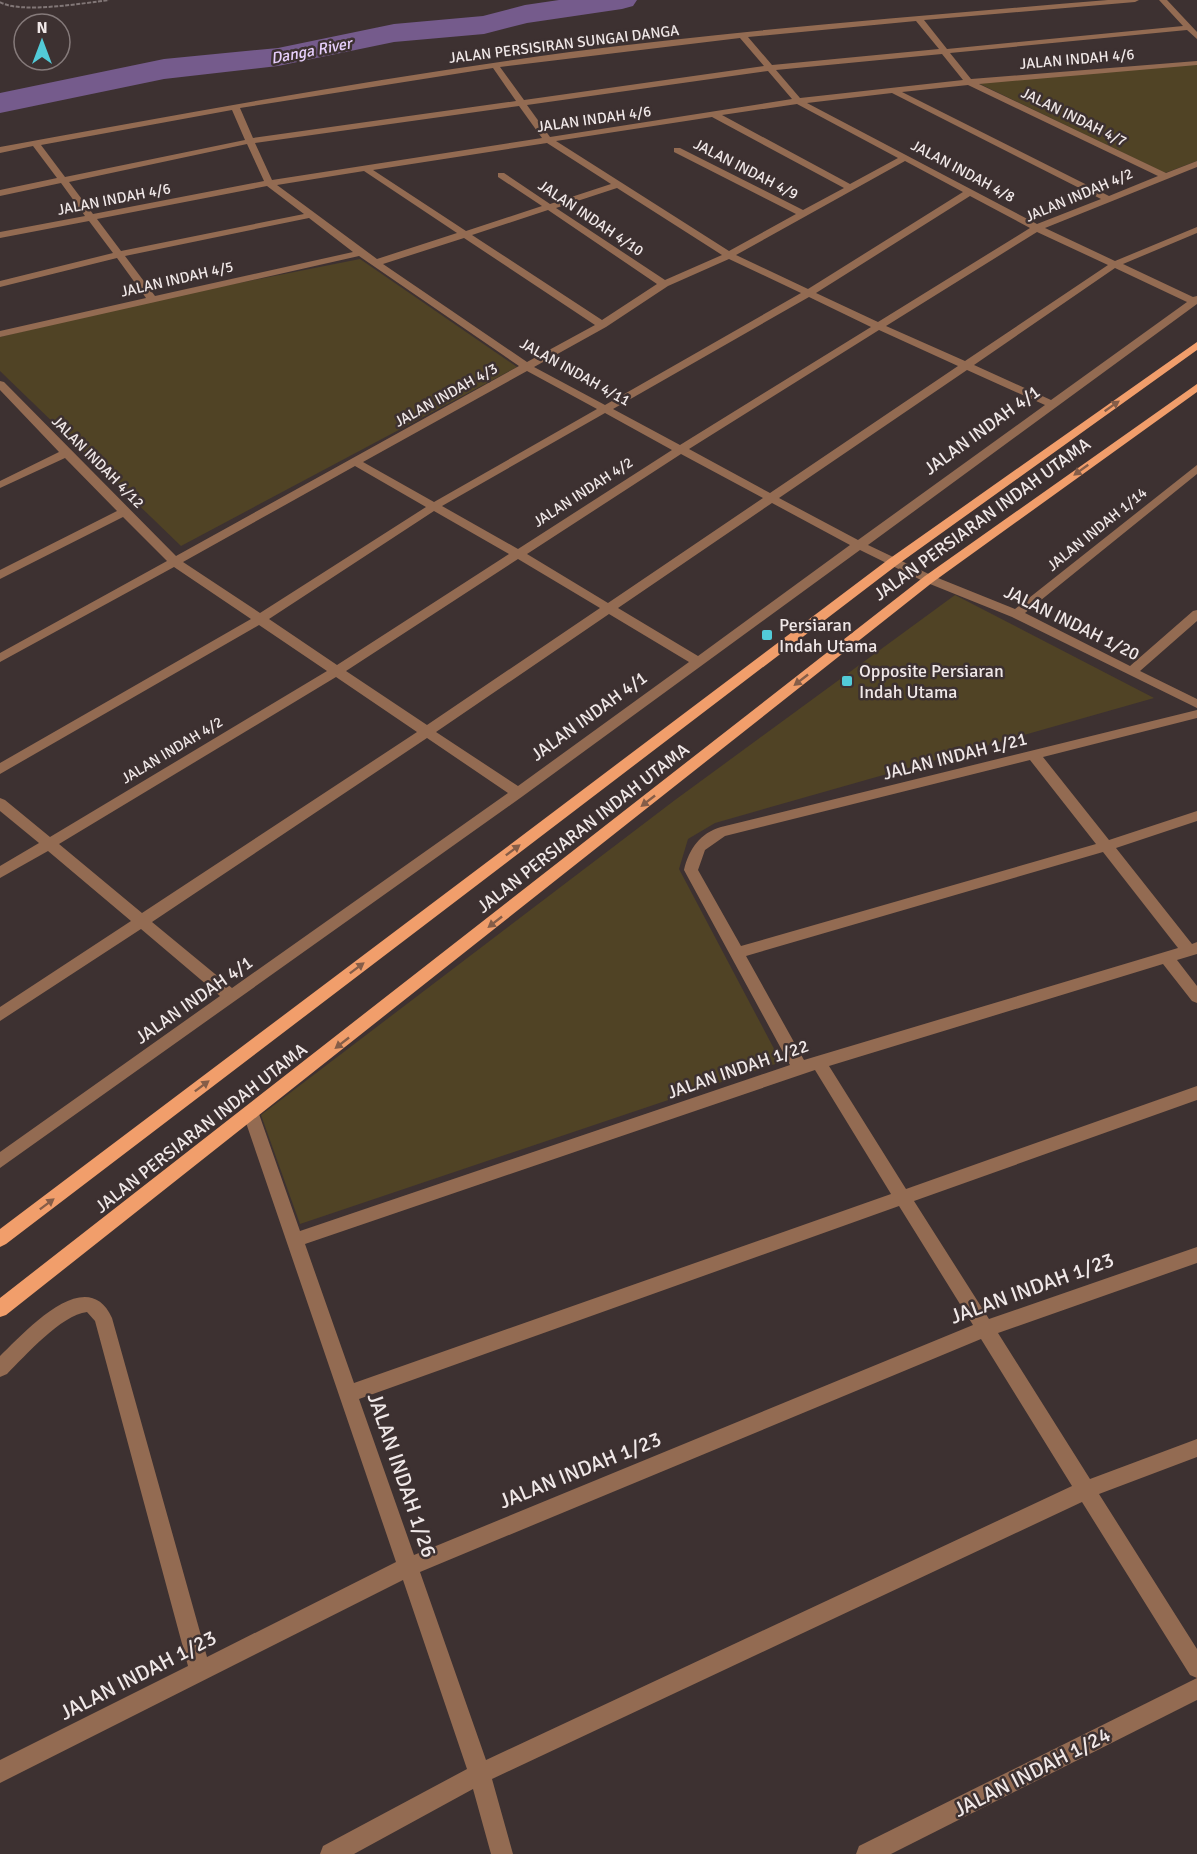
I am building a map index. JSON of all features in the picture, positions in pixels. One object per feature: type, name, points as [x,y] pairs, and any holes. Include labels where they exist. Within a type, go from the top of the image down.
[{"type":"main road","name":"JALAN PERSIARAN INDAH UTAMA","points":[[0,1239],[893,562],[1197,345]]},
{"type":"main road","name":"JALAN PERSIARAN INDAH UTAMA","points":[[0,1309],[929,579],[1197,387]]},
{"type":"street","name":"JALAN PERSISIRAN SUNGAI DANGA","points":[[0,150],[234,105],[495,64],[918,18],[1135,0]]},
{"type":"street","points":[[1163,0],[1197,37]]},
{"type":"street","points":[[918,18],[969,82]]},
{"type":"street","points":[[0,193],[251,141],[770,68],[1188,28]]},
{"type":"street","name":"JALAN INDAH 4/8","points":[[743,36],[798,101],[1037,228],[1195,300]]},
{"type":"street","name":"JALAN INDAH 4/6","points":[[0,235],[269,183],[798,101],[969,82],[1197,63]]},
{"type":"street","points":[[495,64],[547,139],[729,255],[878,326],[1052,404]]},
{"type":"street","name":"JALAN INDAH 4/7","points":[[969,82],[1166,177]]},
{"type":"street","points":[[892,90],[1108,200]]},
{"type":"street","name":"JALAN INDAH 4/11","points":[[234,105],[269,183],[375,263],[527,367],[857,544],[929,579]]},
{"type":"street","points":[[715,115],[851,188]]},
{"type":"street","points":[[35,143],[89,218],[153,300]]},
{"type":"street","name":"JALAN INDAH 4/9","points":[[676,150],[803,214]]},
{"type":"street","name":"JALAN INDAH 4/3","points":[[0,658],[602,325],[664,284],[729,255],[906,157]]},
{"type":"street","name":"JALAN INDAH 4/2","points":[[0,873],[338,670],[681,449],[1037,228],[1197,164]]},
{"type":"street","points":[[365,168],[602,325]]},
{"type":"street","name":"JALAN INDAH 4/10","points":[[501,175],[548,209],[664,284]]},
{"type":"street","points":[[375,263],[617,185]]},
{"type":"street","points":[[0,769],[260,619],[433,507],[608,410],[809,293],[970,192]]},
{"type":"street","points":[[0,284],[118,255],[311,215]]},
{"type":"street","points":[[0,1015],[428,731],[607,607],[772,498],[1115,264],[1197,230]]},
{"type":"street","name":"JALAN INDAH 4/5","points":[[0,334],[361,253]]},
{"type":"street","name":"JALAN INDAH 4/1","points":[[0,1161],[518,793],[1195,300]]},
{"type":"street","name":"JALAN INDAH 4/12","points":[[0,384],[175,562],[518,793]]},
{"type":"street","points":[[0,485],[66,453]]},
{"type":"street","points":[[354,462],[518,554],[697,661]]},
{"type":"street","name":"JALAN INDAH 1/14","points":[[1016,614],[1194,475]]},
{"type":"street","points":[[0,575],[126,512]]},
{"type":"street","name":"JALAN INDAH 1/20","points":[[929,579],[1016,614],[1197,704]]},
{"type":"street","points":[[1132,671],[1197,614]]},
{"type":"street","name":"JALAN INDAH 1/21","points":[[737,953],[691,870],[695,852],[705,839],[721,832],[1197,714]]},
{"type":"street","points":[[1033,754],[1106,846],[1193,949]]},
{"type":"street","points":[[0,803],[232,997]]},
{"type":"street","points":[[800,1068],[737,953],[1106,846],[1197,816]]},
{"type":"street","name":"JALAN INDAH 1/22","points":[[295,1240],[818,1062],[1193,949]]},
{"type":"street","points":[[1166,957],[1197,997]]},
{"type":"street","points":[[818,1062],[1197,1668]]},
{"type":"street","points":[[348,1394],[1197,1093]]},
{"type":"street","name":"JALAN INDAH 1/26","points":[[251,1114],[480,1774],[502,1854]]},
{"type":"street","name":"JALAN INDAH 1/23","points":[[0,1772],[408,1566],[985,1329],[1197,1255]]},
{"type":"street","points":[[0,1368],[69,1307],[84,1304],[96,1308],[103,1318],[200,1671]]},
{"type":"street","points":[[331,1854],[480,1774],[1086,1490],[1197,1448]]},
{"type":"street","name":"JALAN INDAH 1/24","points":[[867,1854],[1197,1689]]},
{"type":"path","points":[[0,2],[6,6],[48,7],[109,0]]},
{"type":"shaded area","points":[[1197,63],[1197,161],[1165,173],[978,83]]},
{"type":"shaded area","points":[[360,259],[517,367],[181,546],[0,371],[0,337],[153,300]]},
{"type":"shaded area","points":[[955,595],[1154,698],[715,823],[688,839],[679,869],[781,1062],[300,1224],[261,1115],[675,800]]},
{"type":"waterway","name":"Danga River","points":[[0,103],[164,69],[278,57],[394,33],[484,25],[525,14],[622,0]]},
{"type":"place","name":"Persiaran Indah Utama","points":[[767,635]]},
{"type":"place","name":"Opposite Persiaran Indah Utama","points":[[847,681]]}]
